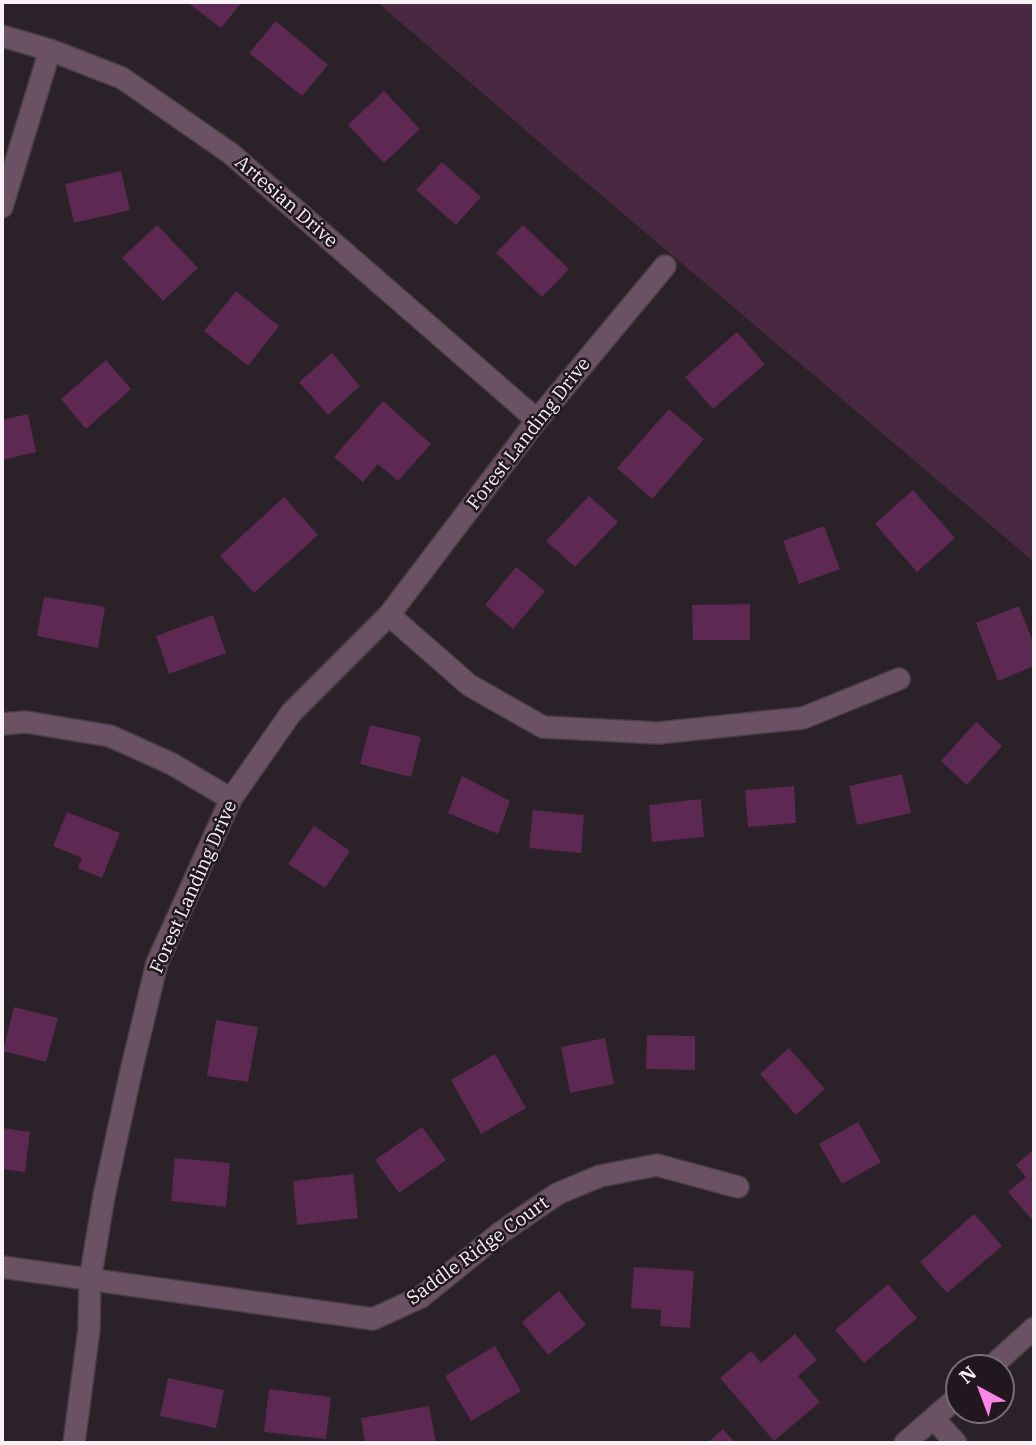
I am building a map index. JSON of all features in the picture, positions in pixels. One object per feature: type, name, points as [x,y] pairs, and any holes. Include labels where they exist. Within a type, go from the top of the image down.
[{"type":"street","name":"Artesian Drive","points":[[2,36],[50,50],[122,78],[230,153],[537,420]]},
{"type":"street","points":[[2,207],[50,50]]},
{"type":"street","name":"Forest Landing Drive","points":[[74,1443],[89,1329],[90,1280],[104,1196],[157,963],[231,799],[291,713],[389,615],[537,420],[665,266]]},
{"type":"street","points":[[389,615],[469,685],[543,727],[658,733],[803,718],[899,679]]},
{"type":"street","points":[[2,724],[26,722],[110,736],[172,764],[231,799]]},
{"type":"street","name":"Saddle Ridge Court","points":[[2,1267],[373,1319],[421,1297],[500,1233],[557,1194],[600,1176],[657,1165],[738,1187]]},
{"type":"street","points":[[1005,1354],[1034,1328]]},
{"type":"street","points":[[905,1443],[945,1409]]},
{"type":"street","points":[[934,1419],[956,1443]]},
{"type":"shaded area","points":[[377,2],[1034,2],[1034,562],[561,161]]},
{"type":"building","points":[[187,2],[242,2],[221,28]]},
{"type":"building","points":[[276,21],[328,65],[302,96],[249,53]]},
{"type":"building","points":[[384,91],[420,129],[384,163],[348,125]]},
{"type":"building","points":[[442,162],[481,197],[456,225],[416,190]]},
{"type":"building","points":[[121,171],[130,210],[74,223],[65,184]]},
{"type":"building","points":[[157,225],[198,268],[163,301],[122,258]]},
{"type":"building","points":[[523,225],[569,269],[542,297],[496,253]]},
{"type":"building","points":[[236,291],[279,326],[248,366],[204,331]]},
{"type":"building","points":[[737,332],[765,364],[713,409],[685,377]]},
{"type":"building","points":[[332,353],[360,386],[328,415],[299,382]]},
{"type":"building","points":[[106,360],[131,389],[86,429],[61,399]]},
{"type":"building","points":[[383,401],[431,444],[398,481],[378,464],[363,482],[334,457]]},
{"type":"building","points":[[669,409],[704,439],[652,499],[617,468]]},
{"type":"building","points":[[28,414],[36,452],[2,460],[2,420]]},
{"type":"building","points":[[913,490],[955,538],[917,572],[875,524]]},
{"type":"building","points":[[589,496],[618,522],[575,567],[546,541]]},
{"type":"building","points":[[284,497],[318,535],[254,593],[220,556]]},
{"type":"building","points":[[824,526],[840,569],[799,584],[783,541]]},
{"type":"building","points":[[516,567],[545,591],[513,629],[485,605]]},
{"type":"building","points":[[44,597],[105,607],[98,648],[37,636]]},
{"type":"building","points":[[750,604],[750,640],[693,640],[692,605]]},
{"type":"building","points":[[1019,606],[1034,645],[1034,666],[998,681],[976,623]]},
{"type":"building","points":[[213,615],[226,653],[169,674],[156,636]]},
{"type":"building","points":[[976,722],[1002,746],[967,785],[941,761]]},
{"type":"building","points":[[370,725],[421,737],[411,777],[360,764]]},
{"type":"building","points":[[902,774],[911,813],[857,825],[849,786]]},
{"type":"building","points":[[462,776],[510,801],[498,834],[448,813]]},
{"type":"building","points":[[794,786],[796,823],[748,827],[745,790]]},
{"type":"building","points":[[701,799],[704,837],[652,842],[649,805]]},
{"type":"building","points":[[533,810],[584,815],[581,853],[529,848]]},
{"type":"building","points":[[67,812],[120,833],[102,878],[78,868],[82,858],[53,846]]},
{"type":"building","points":[[314,826],[350,851],[325,888],[288,864]]},
{"type":"building","points":[[14,1007],[58,1018],[46,1062],[3,1051]]},
{"type":"building","points":[[216,1020],[258,1027],[248,1082],[207,1076]]},
{"type":"building","points":[[647,1035],[695,1036],[695,1070],[646,1069]]},
{"type":"building","points":[[605,1038],[614,1084],[570,1093],[561,1047]]},
{"type":"building","points":[[789,1048],[825,1089],[796,1115],[760,1074]]},
{"type":"building","points":[[495,1054],[526,1108],[481,1134],[451,1080]]},
{"type":"building","points":[[858,1122],[881,1162],[842,1184],[819,1144]]},
{"type":"building","points":[[422,1127],[446,1160],[399,1193],[375,1160]]},
{"type":"building","points":[[2,1128],[30,1132],[25,1172],[2,1169]]},
{"type":"building","points":[[1034,1149],[1034,1222],[1008,1192],[1026,1177],[1016,1165]]},
{"type":"building","points":[[175,1158],[230,1163],[226,1207],[171,1201]]},
{"type":"building","points":[[353,1174],[358,1218],[297,1225],[293,1181]]},
{"type":"building","points":[[974,1214],[1002,1246],[947,1293],[920,1262]]},
{"type":"building","points":[[634,1267],[694,1271],[690,1328],[660,1326],[661,1310],[631,1308]]},
{"type":"building","points":[[888,1284],[917,1318],[864,1363],[835,1330]]},
{"type":"building","points":[[559,1291],[586,1325],[548,1355],[522,1322]]},
{"type":"building","points":[[795,1334],[817,1360],[798,1376],[820,1402],[774,1441],[720,1378],[751,1351],[761,1363]]},
{"type":"building","points":[[495,1346],[521,1391],[471,1421],[445,1376]]},
{"type":"building","points":[[168,1378],[224,1390],[216,1428],[160,1416]]},
{"type":"building","points":[[269,1389],[331,1397],[326,1439],[264,1432]]},
{"type":"building","points":[[429,1406],[436,1443],[365,1443],[361,1418]]},
{"type":"building","points":[[723,1429],[735,1443],[707,1443]]}]
